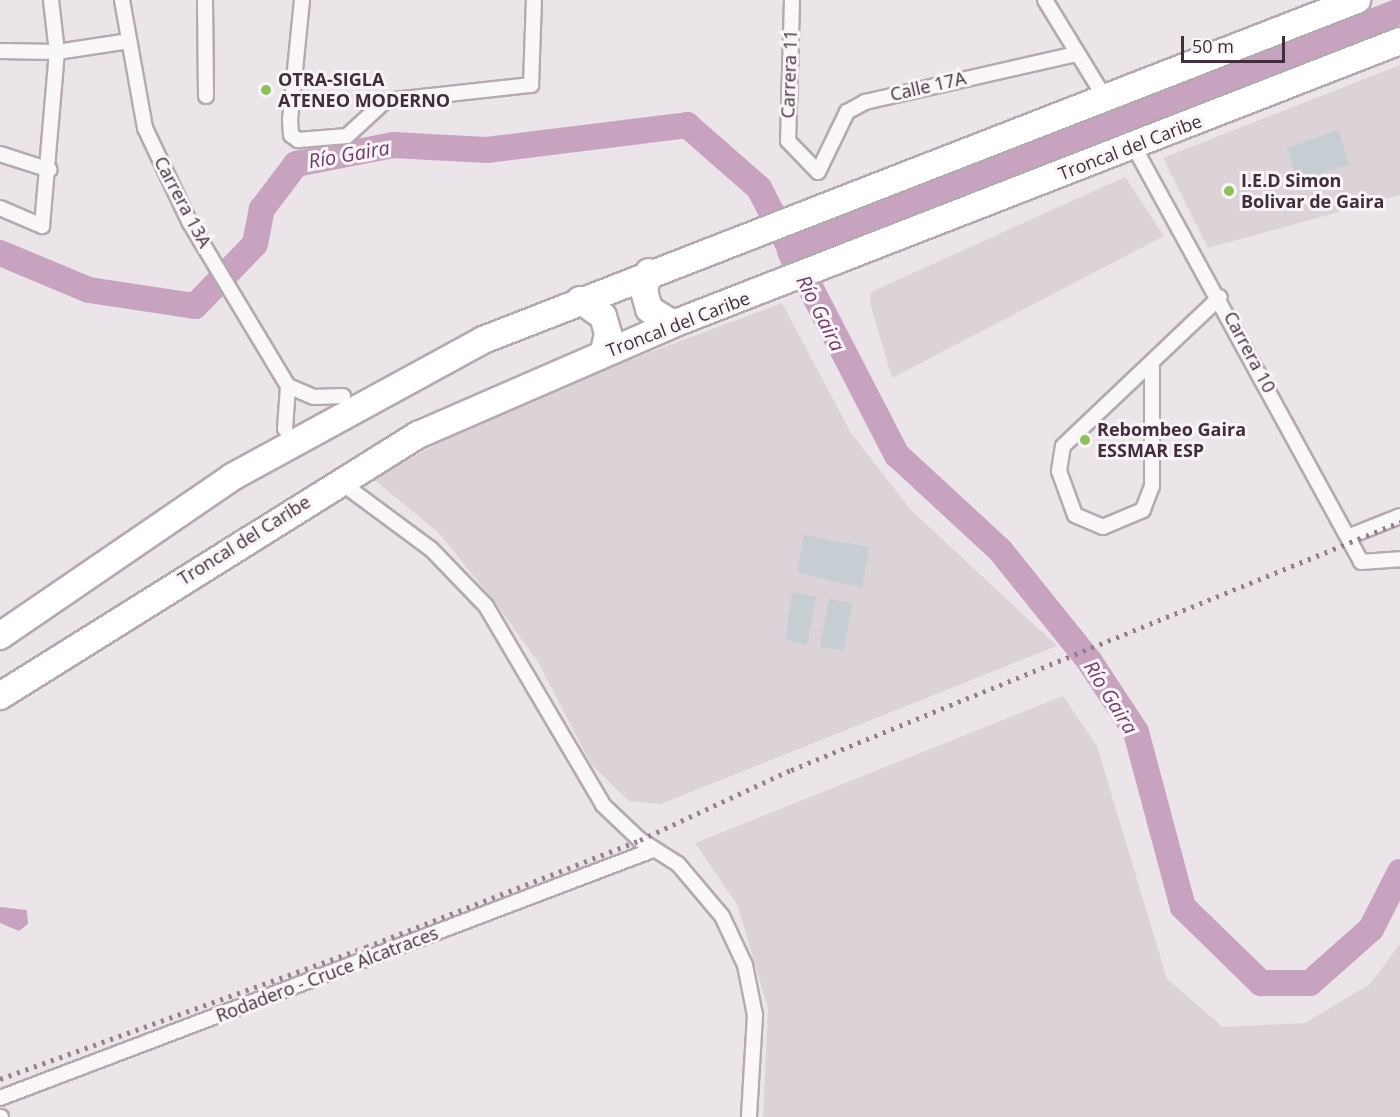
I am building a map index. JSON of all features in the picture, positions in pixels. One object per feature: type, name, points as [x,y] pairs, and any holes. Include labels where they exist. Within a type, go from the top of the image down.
[{"type":"highway","points":[[158,527],[285,429],[343,396],[649,272],[736,241],[1105,98],[1312,9],[1357,0]]},
{"type":"highway","name":"Troncal del Caribe","points":[[0,696],[338,481],[418,435],[604,352],[673,324],[756,294],[1400,40]]},
{"type":"highway","points":[[649,272],[645,300],[656,316],[673,324]]},
{"type":"highway","points":[[580,300],[603,316],[608,334],[604,352]]},
{"type":"highway","points":[[0,636],[158,527],[304,435],[483,340]]},
{"type":"street","points":[[0,208],[42,226],[50,170],[57,52],[51,0]]},
{"type":"street","name":"Carrera 13A","points":[[122,0],[145,128],[190,223],[219,266],[254,331],[288,386]]},
{"type":"street","points":[[205,0],[207,96]]},
{"type":"street","points":[[302,0],[292,81],[293,138],[339,139],[385,101],[531,86],[534,0]]},
{"type":"street","name":"Carrera 11","points":[[792,0],[788,141],[818,172]]},
{"type":"street","points":[[1045,0],[1105,98]]},
{"type":"street","points":[[0,51],[57,52],[129,41]]},
{"type":"street","name":"Calle 17A","points":[[818,172],[847,112],[865,102],[1076,54]]},
{"type":"street","name":"Carrera 10","points":[[1133,145],[1220,297],[1350,536],[1361,562],[1400,559]]},
{"type":"street","points":[[0,154],[50,170]]},
{"type":"street","points":[[1152,366],[1152,486],[1143,510],[1103,527],[1075,515],[1059,471],[1063,446],[1152,366],[1220,297]]},
{"type":"street","points":[[285,429],[288,386],[314,397],[343,396]]},
{"type":"street","points":[[338,481],[431,549],[486,606],[580,772],[603,805],[653,850],[678,864],[722,916],[745,965],[755,1015],[749,1117]]},
{"type":"street","points":[[1350,536],[1400,516]]},
{"type":"street","name":"Rodadero - Cruce Alcatraces","points":[[0,1098],[653,850]]},
{"type":"shaded area","points":[[1400,65],[1400,195],[1208,248],[1163,158]]},
{"type":"shaded area","points":[[1338,130],[1350,164],[1297,181],[1287,148]]},
{"type":"shaded area","points":[[1125,177],[1164,236],[892,378],[870,303],[871,292]]},
{"type":"shaded area","points":[[782,303],[851,433],[911,510],[1057,646],[661,804],[629,801],[591,764],[538,662],[494,601],[438,532],[373,479],[504,407]]},
{"type":"shaded area","points":[[804,535],[869,547],[862,588],[797,572]]},
{"type":"shaded area","points":[[792,592],[816,597],[807,645],[785,639]]},
{"type":"shaded area","points":[[829,599],[852,603],[844,651],[820,646]]},
{"type":"shaded area","points":[[1063,696],[1097,746],[1167,979],[1223,1027],[1305,1023],[1370,984],[1400,944],[1400,1117],[763,1117],[768,1009],[738,906],[695,843]]},
{"type":"shaded area","points":[[0,907],[27,910],[28,924],[19,931],[0,923]]},
{"type":"waterway","points":[[797,267],[790,251],[1400,11]]},
{"type":"waterway","name":"Río Gaira","points":[[0,253],[89,290],[195,306],[255,244],[262,209],[296,164],[393,145],[487,150],[687,125],[759,188],[897,455],[1000,550],[1090,662],[1136,732],[1183,907],[1261,983],[1310,983],[1371,929],[1400,872]]},
{"type":"railway","points":[[0,1079],[366,947],[640,840],[791,770],[1400,522]]},
{"type":"place","name":"OTRA-SIGLA ATENEO MODERNO","points":[[266,90]]},
{"type":"place","name":"I.E.D Simon Bolivar de Gaira","points":[[1229,191]]},
{"type":"place","name":"Rebombeo Gaira ESSMAR ESP","points":[[1085,440]]}]
